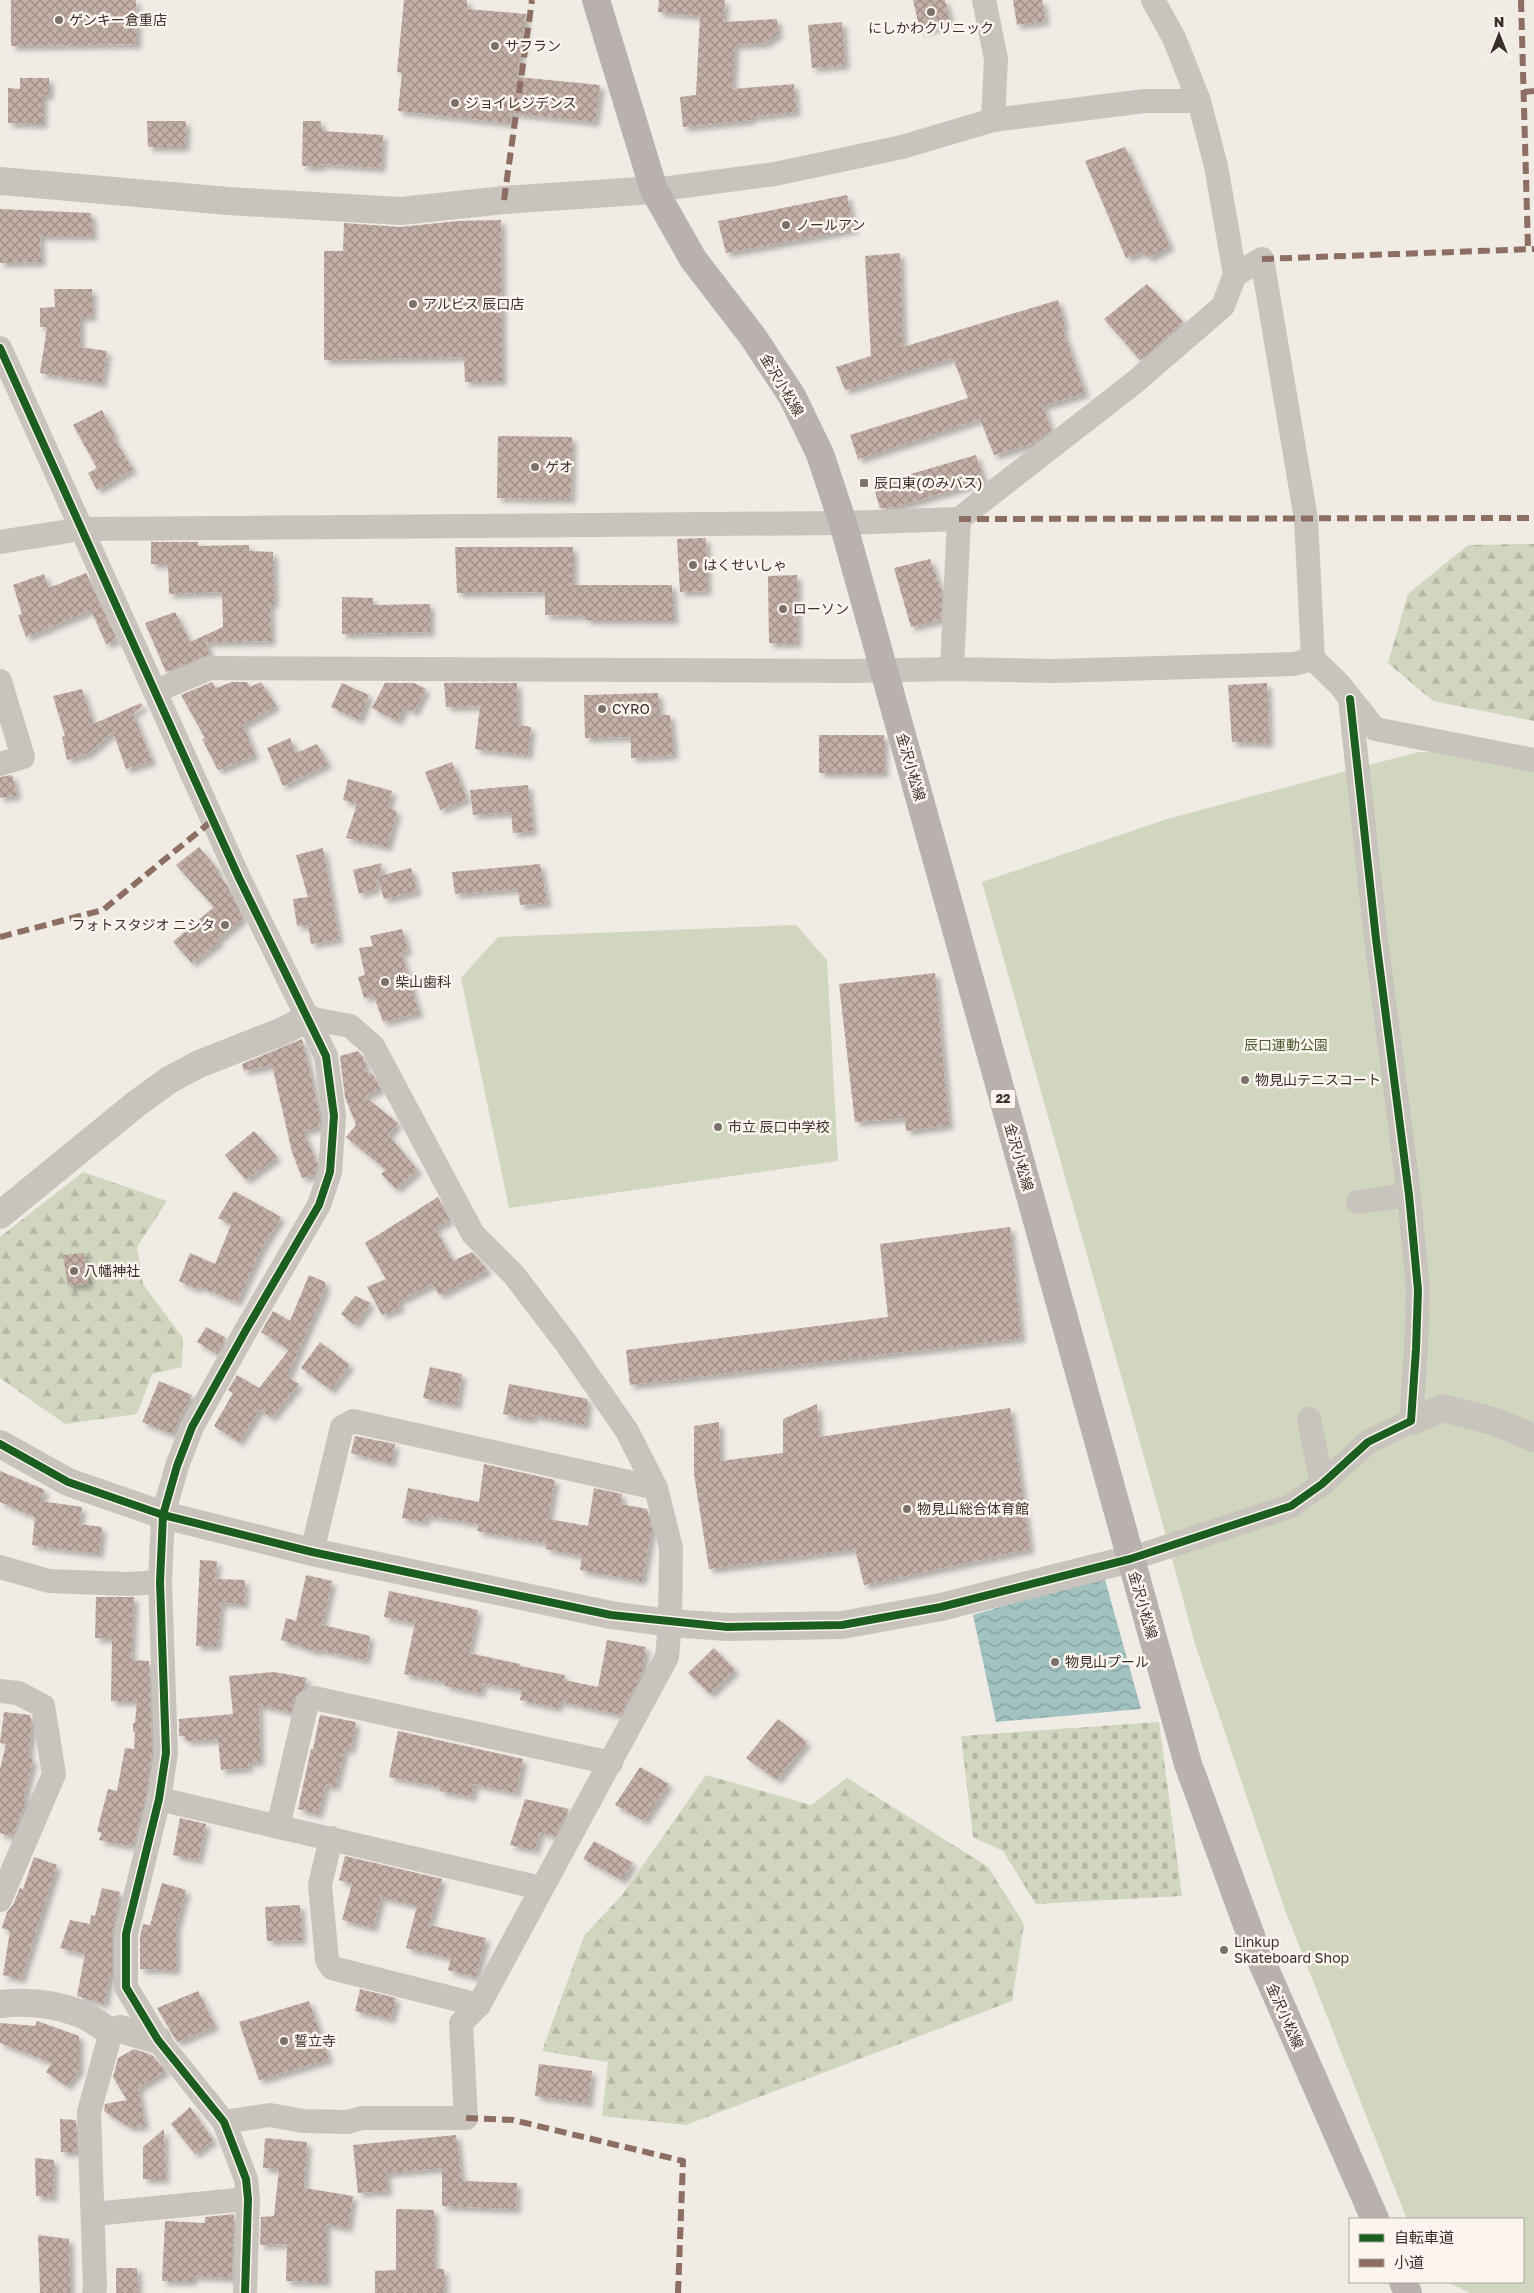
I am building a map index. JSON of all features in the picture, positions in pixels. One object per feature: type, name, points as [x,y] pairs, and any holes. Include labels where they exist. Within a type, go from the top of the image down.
[{"type":"main road","name":"金沢小松線","points":[[596,0],[654,190],[693,259],[753,337],[792,396],[820,454],[843,523],[1188,1764],[1254,1944],[1375,2218]]},
{"type":"street","points":[[984,0],[996,58],[993,120]]},
{"type":"street","points":[[0,542],[82,529],[843,523],[959,519],[1136,382],[1223,306],[1235,275],[1216,166],[1199,101],[1174,38],[1153,0]]},
{"type":"street","points":[[0,181],[228,201],[401,211],[504,200],[654,190],[776,174],[902,147],[993,120],[1145,101],[1199,101]]},
{"type":"street","points":[[1235,275],[1262,258],[1306,519],[1313,659],[1339,684],[1374,729],[1534,760]]},
{"type":"street","points":[[0,348],[156,691],[238,878],[326,1056],[334,1116],[330,1172],[314,1214],[192,1427],[177,1466],[163,1515],[160,1582],[166,1753],[159,1799],[126,1934],[126,1988],[158,2040],[224,2122],[246,2179],[248,2199],[246,2293]]},
{"type":"street","points":[[952,669],[959,519]]},
{"type":"street","points":[[156,691],[210,668],[952,669],[1053,672],[1294,664],[1313,659]]},
{"type":"street","points":[[0,682],[22,757],[0,764]]},
{"type":"street","points":[[1350,699],[1376,940],[1409,1195],[1418,1290],[1416,1349],[1410,1421]]},
{"type":"street","points":[[0,1215],[136,1104],[169,1080],[200,1064],[283,1031],[308,1018],[350,1026],[373,1046],[474,1234],[514,1274],[566,1342],[627,1431],[656,1488],[671,1548],[668,1657],[541,1888],[479,2006],[461,2022],[466,2118],[362,2118],[348,2122],[303,2122],[270,2115],[224,2122]]},
{"type":"street","points":[[1358,1202],[1409,1195]]},
{"type":"street","points":[[0,1444],[68,1482],[163,1515],[312,1552],[611,1615],[670,1623],[727,1627],[842,1625],[941,1606],[1130,1558],[1291,1506],[1322,1484],[1368,1442],[1410,1421],[1443,1408],[1496,1422],[1534,1438]]},
{"type":"street","points":[[1309,1419],[1322,1484]]},
{"type":"street","points":[[312,1552],[342,1427],[353,1422],[656,1488]]},
{"type":"street","points":[[0,1567],[50,1581],[128,1584],[160,1582]]},
{"type":"street","points":[[0,1691],[18,1693],[43,1706],[54,1774],[0,1900]]},
{"type":"street","points":[[278,1827],[307,1704],[314,1698],[611,1763]]},
{"type":"street","points":[[159,1799],[541,1888]]},
{"type":"street","points":[[331,1838],[320,1885],[327,1960],[332,1968],[479,2006]]},
{"type":"street","points":[[0,2004],[17,2002],[51,2006],[82,2014],[111,2032]]},
{"type":"street","points":[[111,2032],[120,2029],[158,2040]]},
{"type":"street","points":[[94,2293],[89,2112],[111,2032]]},
{"type":"street","points":[[93,2214],[248,2199]]},
{"type":"green space","points":[[1534,544],[1534,721],[1433,701],[1388,663],[1408,594],[1468,545]]},
{"type":"green space","name":"辰口運動公園","points":[[1418,752],[1534,753],[1534,2293],[1470,2293],[1449,2283],[1524,2283],[1524,2218],[1407,2218],[1285,1910],[1195,1644],[982,882],[1167,819]]},
{"type":"green space","points":[[796,925],[827,960],[838,1161],[509,1208],[461,978],[498,937]]},
{"type":"green space","points":[[83,1172],[167,1201],[137,1247],[143,1284],[183,1338],[182,1367],[152,1374],[137,1414],[65,1424],[0,1378],[0,1237]]},
{"type":"green space","points":[[1159,1722],[1182,1896],[1036,1904],[1003,1851],[973,1837],[961,1736]]},
{"type":"green space","points":[[706,1775],[811,1805],[847,1778],[988,1867],[1024,1924],[1012,2001],[686,2125],[602,2116],[608,2062],[542,2051],[584,1936],[623,1894]]},
{"type":"water","name":"物見山プール","points":[[1104,1576],[1141,1709],[996,1722],[973,1615]]},
{"type":"building","points":[[11,0],[136,0],[137,44],[11,46]]},
{"type":"building","points":[[404,0],[467,0],[467,9],[526,14],[517,77],[600,85],[595,122],[511,113],[510,123],[398,111],[402,73],[397,72]]},
{"type":"building","points":[[659,0],[725,0],[723,22],[777,19],[778,34],[765,43],[735,45],[732,89],[794,84],[796,112],[751,117],[751,120],[683,127],[680,97],[696,95],[700,16],[658,12]]},
{"type":"building","name":"にしかわクリニック","points":[[913,0],[945,0],[950,23],[920,31]]},
{"type":"building","points":[[1013,0],[1042,0],[1045,21],[1017,25]]},
{"type":"building","points":[[842,22],[845,65],[812,68],[808,25]]},
{"type":"building","points":[[20,78],[49,78],[49,95],[43,95],[43,124],[8,123],[8,88],[20,89]]},
{"type":"building","points":[[147,121],[186,121],[185,147],[148,147]]},
{"type":"building","points":[[303,121],[321,121],[321,131],[383,135],[381,168],[321,164],[321,167],[302,166]]},
{"type":"building","points":[[1125,147],[1170,246],[1149,258],[1142,252],[1126,258],[1085,161]]},
{"type":"building","name":"ノールアン","points":[[847,195],[854,229],[726,253],[718,221]]},
{"type":"building","points":[[0,209],[91,213],[93,236],[40,236],[41,262],[0,263]]},
{"type":"building","name":"アルビス 辰口店","points":[[501,220],[502,381],[465,382],[464,357],[324,360],[324,251],[343,251],[344,223],[400,227],[458,221]]},
{"type":"building","points":[[900,253],[903,347],[1058,300],[1065,326],[1062,327],[1085,393],[1043,406],[1051,430],[1034,443],[994,455],[980,419],[858,459],[850,435],[968,398],[953,358],[845,390],[836,367],[871,356],[865,256]]},
{"type":"building","points":[[1147,284],[1183,322],[1140,360],[1104,319]]},
{"type":"building","points":[[54,289],[92,289],[92,317],[80,317],[80,347],[107,351],[102,383],[40,373],[47,327],[40,327],[40,308],[55,307]]},
{"type":"building","points":[[102,410],[115,436],[113,437],[133,469],[97,490],[88,473],[97,468],[73,425]]},
{"type":"building","name":"ゲオ","points":[[498,436],[572,437],[571,499],[497,498]]},
{"type":"building","points":[[976,455],[984,481],[895,507],[880,508],[873,485]]},
{"type":"building","name":"はくせいしゃ","points":[[706,538],[707,591],[680,592],[677,539]]},
{"type":"building","points":[[151,542],[198,542],[198,546],[249,545],[249,551],[273,552],[274,604],[270,604],[271,641],[205,642],[210,654],[166,672],[145,623],[175,612],[190,642],[223,627],[222,592],[169,594],[168,564],[151,564]]},
{"type":"building","points":[[455,547],[573,547],[573,585],[672,585],[674,620],[586,620],[586,616],[545,615],[545,592],[457,593]]},
{"type":"building","points":[[930,559],[942,593],[941,619],[911,627],[894,568]]},
{"type":"building","points":[[86,573],[117,640],[106,644],[91,610],[26,637],[18,615],[22,614],[13,585],[44,574],[49,588]]},
{"type":"building","name":"ローソン","points":[[797,575],[797,643],[769,643],[768,576]]},
{"type":"building","points":[[342,597],[373,598],[373,605],[430,604],[430,632],[342,634]]},
{"type":"building","points":[[212,682],[216,688],[232,682],[247,682],[250,687],[261,682],[276,706],[243,725],[255,755],[218,770],[202,739],[205,738],[181,695]]},
{"type":"building","points":[[342,683],[369,695],[359,720],[331,707]]},
{"type":"building","points":[[385,683],[414,683],[426,689],[414,712],[405,707],[397,721],[372,708]]},
{"type":"building","points":[[444,683],[517,683],[518,725],[531,727],[528,755],[475,749],[480,706],[446,707]]},
{"type":"building","points":[[1267,683],[1269,743],[1232,742],[1228,685]]},
{"type":"building","points":[[82,689],[93,724],[141,703],[143,706],[133,714],[152,761],[126,769],[113,732],[89,753],[67,760],[62,737],[65,736],[53,696]]},
{"type":"building","points":[[658,693],[660,715],[670,715],[674,755],[631,758],[631,737],[585,738],[584,695]]},
{"type":"building","points":[[819,735],[884,735],[884,773],[819,773]]},
{"type":"building","points":[[290,738],[296,753],[317,744],[328,764],[283,786],[267,748]]},
{"type":"building","points":[[452,762],[467,799],[440,810],[425,772]]},
{"type":"building","points":[[12,775],[17,795],[0,798],[0,777]]},
{"type":"building","points":[[348,779],[392,791],[388,808],[397,811],[387,847],[346,838],[357,804],[343,800]]},
{"type":"building","points":[[528,785],[533,831],[513,833],[511,812],[473,815],[470,790]]},
{"type":"building","points":[[199,847],[219,871],[217,873],[227,885],[243,918],[217,940],[219,942],[192,963],[173,942],[214,907],[176,865]]},
{"type":"building","points":[[323,848],[339,939],[311,944],[308,925],[297,926],[293,899],[308,897],[296,855]]},
{"type":"building","points":[[382,863],[379,876],[411,868],[417,891],[384,899],[378,878],[375,889],[359,894],[353,870]]},
{"type":"building","points":[[540,864],[547,903],[520,905],[518,889],[455,894],[452,872]]},
{"type":"building","points":[[402,929],[408,951],[401,952],[419,1013],[383,1022],[374,996],[364,998],[358,977],[365,975],[359,948],[373,946],[370,936]]},
{"type":"building","points":[[935,973],[949,1125],[906,1131],[905,1118],[855,1122],[839,984]]},
{"type":"building","points":[[302,1039],[320,1116],[319,1127],[303,1131],[317,1164],[315,1175],[302,1178],[292,1152],[272,1065],[244,1071],[242,1064]]},
{"type":"building","points":[[358,1051],[363,1057],[368,1074],[372,1073],[381,1089],[364,1096],[398,1123],[388,1135],[418,1170],[396,1189],[381,1174],[386,1170],[346,1137],[356,1125],[345,1097],[340,1056]]},
{"type":"building","points":[[254,1131],[277,1157],[246,1180],[225,1155]]},
{"type":"building","points":[[234,1191],[281,1217],[261,1249],[237,1302],[198,1286],[196,1289],[179,1281],[190,1253],[215,1264],[231,1225],[218,1218]]},
{"type":"building","points":[[438,1197],[450,1220],[435,1228],[453,1261],[472,1252],[488,1270],[439,1295],[433,1284],[398,1301],[401,1307],[382,1315],[367,1287],[386,1279],[365,1243]]},
{"type":"building","points":[[1010,1227],[1021,1338],[630,1385],[626,1350],[888,1317],[880,1244]]},
{"type":"building","points":[[84,1253],[89,1284],[68,1286],[63,1255]]},
{"type":"building","points":[[309,1275],[325,1282],[325,1289],[287,1377],[299,1384],[271,1418],[260,1409],[239,1442],[214,1426],[233,1393],[228,1390],[237,1375],[259,1388],[289,1350],[261,1332],[273,1311],[290,1321]]},
{"type":"building","points":[[355,1296],[371,1303],[355,1325],[341,1314]]},
{"type":"building","points":[[206,1327],[226,1338],[217,1354],[197,1342]]},
{"type":"building","points":[[320,1342],[350,1365],[331,1390],[301,1368]]},
{"type":"building","points":[[430,1367],[462,1374],[457,1405],[423,1398]]},
{"type":"building","points":[[159,1381],[192,1395],[172,1434],[142,1422]]},
{"type":"building","points":[[509,1384],[588,1399],[585,1425],[533,1415],[532,1420],[503,1414]]},
{"type":"building","name":"物見山総合体育館","points":[[817,1404],[819,1437],[1010,1408],[1030,1549],[864,1585],[855,1549],[709,1569],[694,1474],[694,1426],[719,1422],[720,1461],[783,1453],[783,1419]]},
{"type":"building","points":[[355,1436],[395,1444],[391,1463],[351,1453]]},
{"type":"building","points":[[484,1464],[555,1480],[548,1519],[588,1526],[594,1488],[622,1494],[620,1504],[647,1509],[652,1528],[642,1581],[580,1570],[582,1556],[546,1549],[547,1543],[477,1531],[479,1524],[426,1515],[425,1522],[402,1518],[408,1488],[479,1502]]},
{"type":"building","points":[[0,1471],[45,1490],[40,1501],[82,1507],[79,1524],[102,1527],[99,1554],[32,1545],[35,1517],[0,1502]]},
{"type":"building","points":[[200,1560],[217,1561],[215,1579],[245,1580],[244,1604],[221,1603],[217,1646],[196,1646]]},
{"type":"building","points":[[306,1575],[332,1581],[322,1625],[370,1636],[366,1660],[321,1650],[315,1651],[281,1640],[286,1618],[296,1621]]},
{"type":"building","points":[[389,1591],[478,1610],[469,1653],[565,1675],[564,1680],[598,1687],[607,1640],[646,1647],[641,1676],[620,1715],[559,1701],[558,1708],[520,1700],[522,1690],[482,1683],[481,1693],[445,1686],[445,1682],[404,1674],[415,1623],[384,1617]]},
{"type":"building","points":[[96,1597],[134,1597],[131,1660],[149,1661],[152,1752],[146,1796],[134,1842],[130,1846],[99,1840],[102,1833],[97,1831],[108,1789],[117,1791],[125,1748],[134,1749],[135,1732],[133,1732],[133,1723],[135,1723],[137,1701],[111,1701],[112,1639],[95,1638]]},
{"type":"building","points":[[714,1648],[735,1670],[710,1694],[688,1673]]},
{"type":"building","points":[[274,1672],[307,1678],[304,1688],[294,1699],[291,1712],[259,1705],[260,1761],[248,1762],[249,1768],[221,1770],[218,1739],[186,1741],[185,1736],[179,1736],[179,1719],[233,1714],[229,1676]]},
{"type":"building","points":[[4,1712],[30,1715],[32,1724],[28,1758],[33,1759],[24,1797],[27,1798],[12,1837],[0,1833],[0,1769],[6,1744],[0,1743]]},
{"type":"building","points":[[320,1715],[356,1722],[351,1749],[345,1748],[335,1787],[326,1784],[318,1814],[298,1809]]},
{"type":"building","points":[[778,1719],[807,1742],[777,1780],[746,1758]]},
{"type":"building","points":[[398,1731],[523,1759],[516,1793],[474,1784],[472,1797],[440,1791],[441,1787],[389,1777]]},
{"type":"building","points":[[640,1767],[669,1784],[644,1821],[615,1805]]},
{"type":"building","points":[[525,1799],[569,1809],[555,1836],[540,1832],[535,1850],[510,1845]]},
{"type":"building","points":[[180,1818],[206,1824],[198,1860],[173,1855]]},
{"type":"building","points":[[594,1841],[633,1863],[622,1880],[583,1859]]},
{"type":"building","points":[[345,1856],[442,1879],[429,1925],[486,1938],[475,1977],[448,1970],[451,1958],[406,1948],[417,1906],[381,1897],[373,1928],[342,1920],[352,1884],[339,1880]]},
{"type":"building","points":[[34,1857],[57,1865],[21,1979],[3,1975],[10,1931],[2,1928],[7,1912],[13,1905],[20,1888],[23,1889]]},
{"type":"building","points":[[162,1883],[186,1890],[176,1927],[176,1970],[140,1969],[140,1936],[143,1924],[150,1925]]},
{"type":"building","points":[[102,1888],[120,1892],[112,1934],[112,1975],[110,1975],[104,2004],[77,1996],[85,1954],[60,1948],[70,1920],[90,1924],[91,1915],[95,1916]]},
{"type":"building","points":[[300,1905],[302,1940],[267,1941],[265,1907]]},
{"type":"building","points":[[360,1989],[396,1998],[391,2019],[355,2011]]},
{"type":"building","points":[[198,1991],[215,2026],[177,2042],[157,2008]]},
{"type":"building","name":"誓立寺","points":[[309,2001],[329,2059],[259,2080],[239,2022]]},
{"type":"building","points":[[37,2021],[79,2036],[79,2070],[67,2086],[46,2072],[52,2063],[0,2043],[0,2023],[35,2026]]},
{"type":"building","points":[[134,2049],[152,2055],[166,2071],[138,2088],[145,2126],[129,2127],[104,2111],[105,2104],[127,2100],[113,2077],[118,2058]]},
{"type":"building","points":[[539,2064],[592,2071],[588,2103],[535,2096]]},
{"type":"building","points":[[190,2107],[213,2140],[195,2154],[171,2124]]},
{"type":"building","points":[[60,2119],[76,2120],[77,2152],[61,2152]]},
{"type":"building","points":[[164,2129],[165,2179],[143,2179],[143,2147]]},
{"type":"building","points":[[456,2135],[462,2181],[517,2183],[516,2209],[442,2206],[442,2168],[386,2173],[388,2191],[358,2193],[353,2145]]},
{"type":"building","points":[[265,2138],[307,2142],[304,2188],[353,2196],[348,2228],[326,2224],[326,2282],[286,2281],[287,2244],[260,2245],[261,2217],[274,2216],[279,2169],[263,2168]]},
{"type":"building","points":[[35,2158],[54,2160],[53,2197],[36,2196]]},
{"type":"building","points":[[396,2209],[434,2210],[434,2269],[444,2269],[444,2293],[375,2293],[375,2271],[396,2270]]},
{"type":"building","points":[[234,2214],[232,2278],[193,2276],[193,2281],[162,2281],[165,2221],[205,2223],[205,2217]]},
{"type":"building","points":[[38,2235],[69,2239],[70,2293],[40,2293]]},
{"type":"building","points":[[116,2268],[137,2268],[138,2293],[116,2293]]},
{"type":"marked path","points":[[504,200],[532,0]]},
{"type":"marked path","points":[[1521,0],[1528,249]]},
{"type":"marked path","points":[[1524,92],[1534,91]]},
{"type":"marked path","points":[[1262,259],[1534,249]]},
{"type":"marked path","points":[[959,519],[1534,518]]},
{"type":"marked path","points":[[0,937],[103,910],[213,820]]},
{"type":"marked path","points":[[466,2118],[513,2120],[683,2161],[678,2293]]},
{"type":"cycle path","points":[[0,348],[239,878],[326,1056],[334,1116],[330,1172],[319,1205],[192,1427],[177,1466],[163,1515],[160,1582],[166,1753],[159,1799],[126,1934],[126,1987],[158,2040],[224,2122],[246,2179],[248,2199],[245,2293]]},
{"type":"cycle path","points":[[0,1444],[68,1482],[163,1515],[312,1552],[611,1615],[727,1627],[842,1625],[941,1607],[1130,1559],[1291,1506],[1322,1484],[1368,1442],[1411,1421],[1418,1290],[1409,1195],[1376,939],[1350,699]]},
{"type":"place","name":"にしかわクリニック","points":[[931,12]]},
{"type":"place","name":"ゲンキー倉重店","points":[[59,20]]},
{"type":"place","name":"サフラン","points":[[495,46]]},
{"type":"place","name":"ジョイレジデンス","points":[[455,103]]},
{"type":"place","name":"ノールアン","points":[[786,225]]},
{"type":"place","name":"アルビス 辰口店","points":[[413,304]]},
{"type":"place","name":"ゲオ","points":[[535,467]]},
{"type":"place","name":"辰口東(のみバス)","points":[[864,483]]},
{"type":"place","name":"はくせいしゃ","points":[[693,565]]},
{"type":"place","name":"ローソン","points":[[783,609]]},
{"type":"place","name":"CYRO","points":[[602,709]]},
{"type":"place","name":"フォトスタジオ ニシタ","points":[[225,925]]},
{"type":"place","name":"柴山歯科","points":[[385,982]]},
{"type":"place","name":"物見山テニスコート","points":[[1245,1080]]},
{"type":"place","name":"市立 辰口中学校","points":[[718,1127]]},
{"type":"place","name":"八幡神社","points":[[74,1271]]},
{"type":"place","name":"物見山総合体育館","points":[[907,1509]]},
{"type":"place","name":"物見山プール","points":[[1055,1662]]},
{"type":"place","name":"Linkup Skateboard Shop","points":[[1224,1950]]},
{"type":"place","name":"誓立寺","points":[[284,2041]]}]
